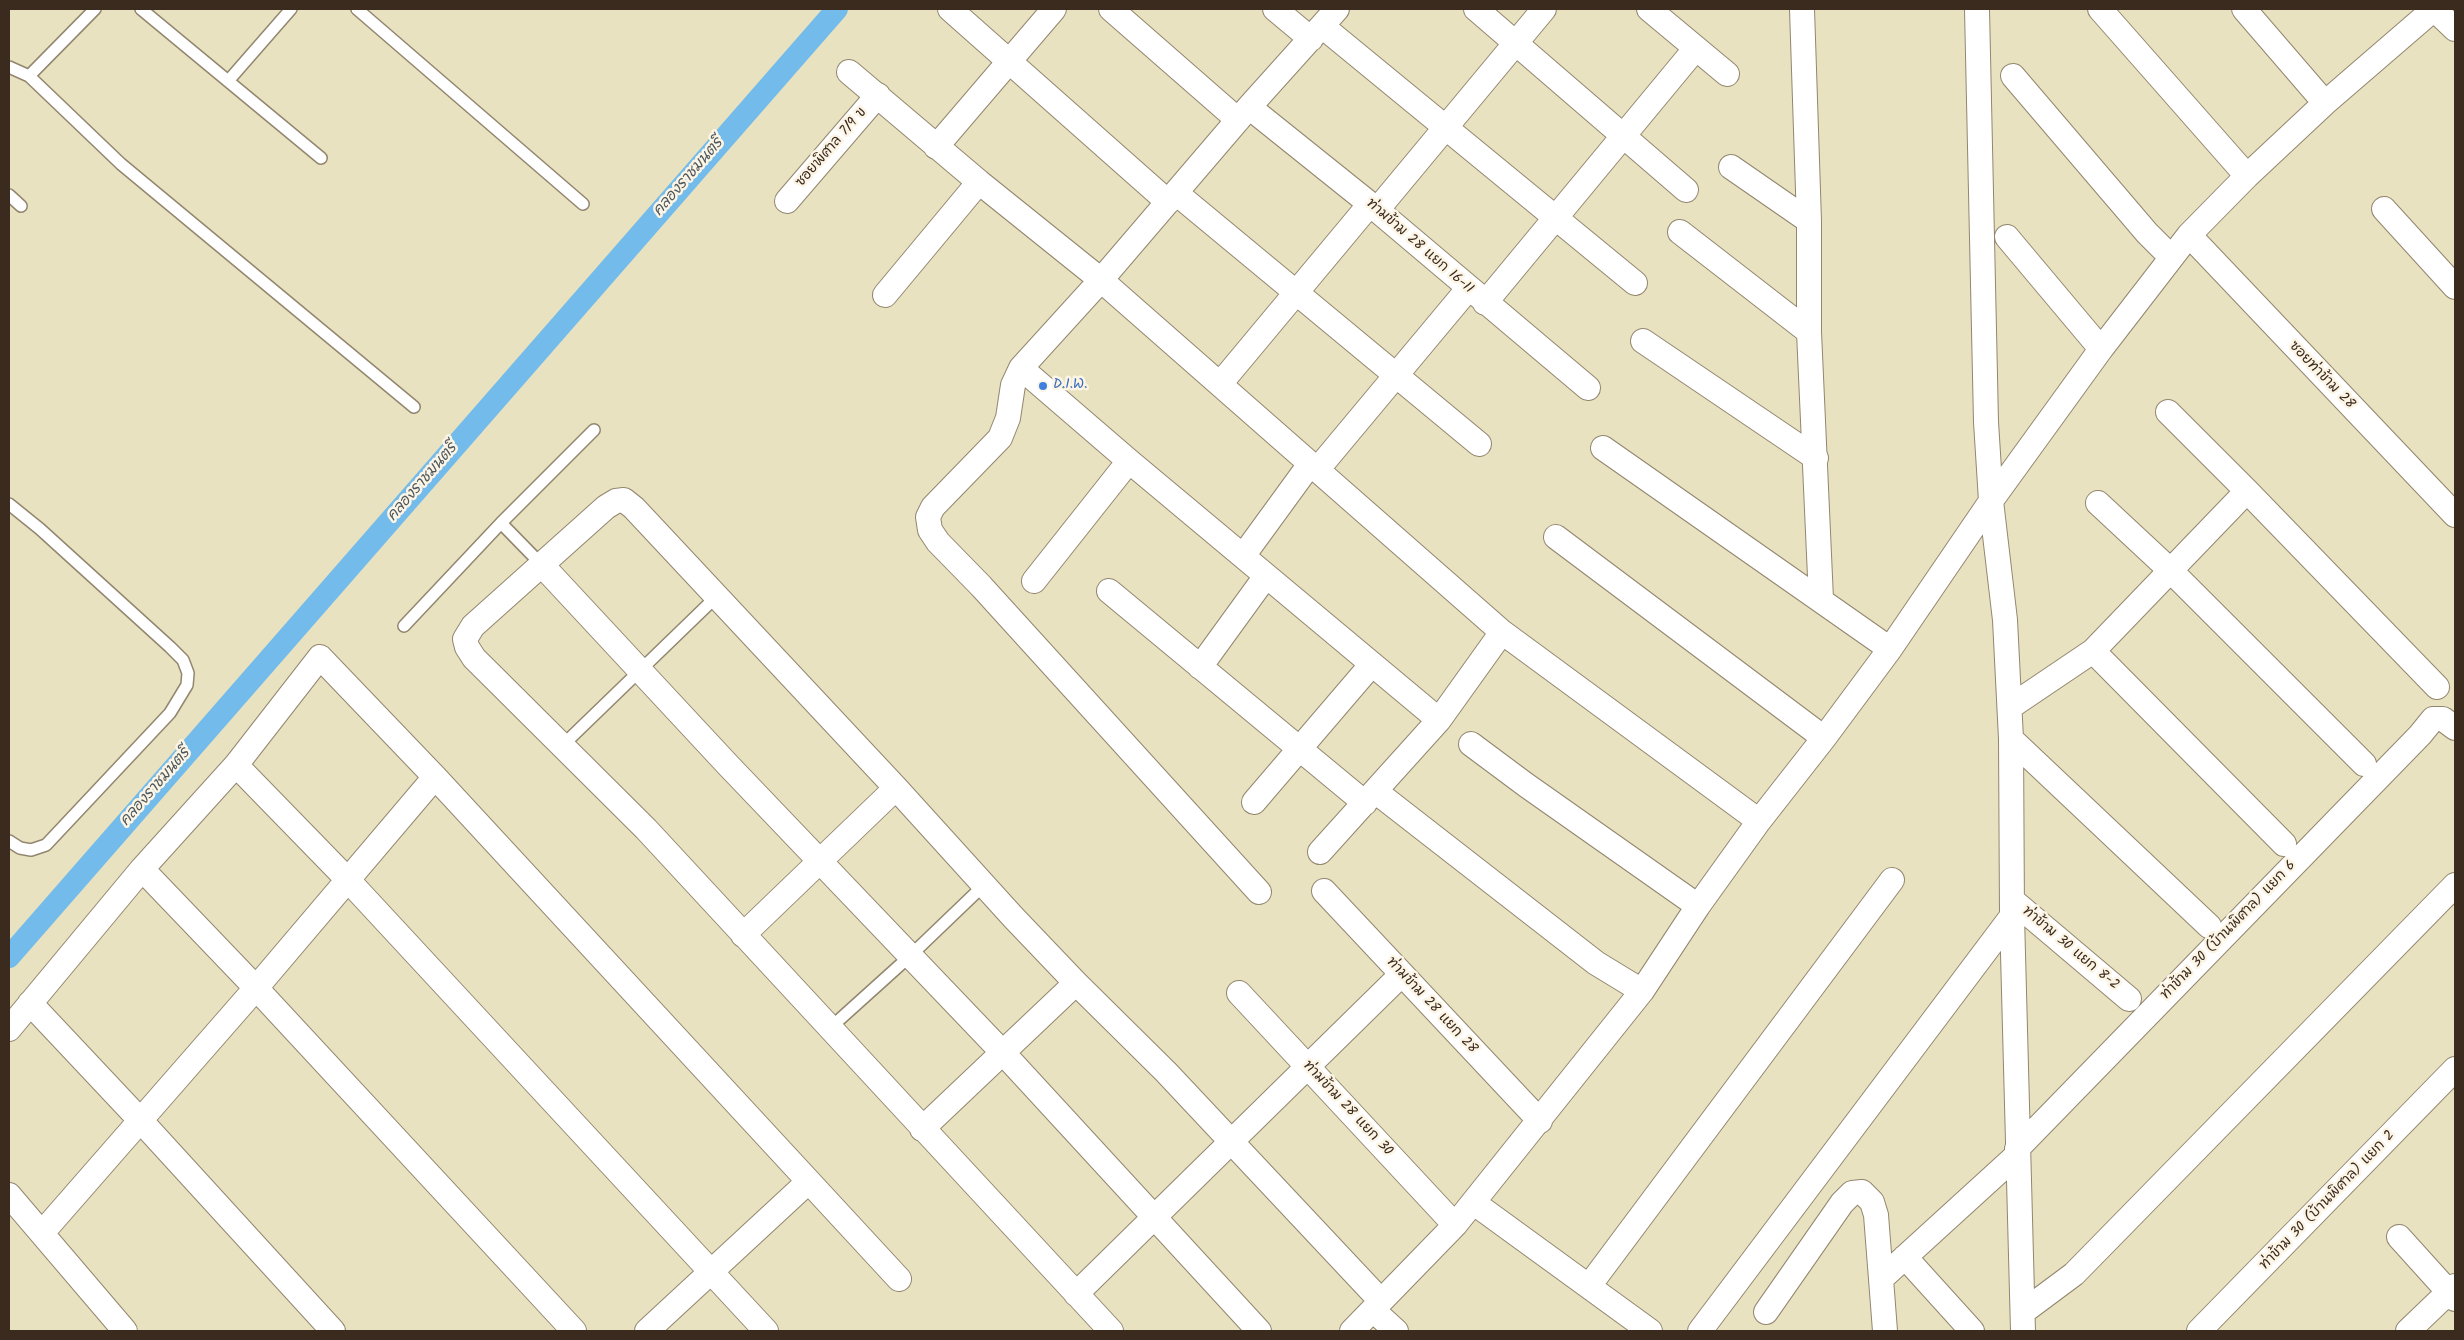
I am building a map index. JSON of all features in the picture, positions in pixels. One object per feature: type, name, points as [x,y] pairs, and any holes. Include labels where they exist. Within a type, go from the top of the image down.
[{"type":"street","points":[[950,9],[1172,197],[1295,291],[1479,444]]},
{"type":"street","points":[[936,147],[1008,60],[1054,9]]},
{"type":"street","name":"ท่ามข้าม 28 แยก 16-11","points":[[1111,9],[1244,113],[1374,207],[1476,296],[1588,388]]},
{"type":"street","points":[[1275,9],[1324,25],[1635,283]]},
{"type":"street","points":[[1476,9],[1686,190]]},
{"type":"street","points":[[1220,384],[1295,291],[1447,128],[1544,9]]},
{"type":"street","points":[[1802,9],[1809,220],[1809,332],[1821,599]]},
{"type":"street","points":[[1977,9],[1986,422],[1991,501],[2005,620],[2012,739],[2012,908],[2023,1321]]},
{"type":"street","points":[[2100,9],[2247,176]]},
{"type":"street","points":[[2244,9],[2325,103]]},
{"type":"street","points":[[1352,1331],[1474,1203],[1642,992],[1698,906],[1759,821],[1890,649],[1991,501],[2101,349],[2189,235],[2247,176],[2325,103],[2434,9],[2455,29]]},
{"type":"street","points":[[1664,13],[1696,48],[1727,74]]},
{"type":"street","points":[[1259,892],[982,586],[938,542],[930,530],[928,517],[933,507],[1000,438],[1008,418],[1013,385],[1021,368],[1101,280],[1244,113],[1324,25]]},
{"type":"street","points":[[1243,556],[1314,467],[1396,374],[1555,217],[1622,134],[1696,48]]},
{"type":"street","points":[[849,72],[936,147],[1101,280],[1502,632],[1759,821]]},
{"type":"street","points":[[2013,76],[2147,233],[2171,257]]},
{"type":"street","name":"ซอยพิศาล 7/9 ข","points":[[787,201],[878,96]]},
{"type":"street","points":[[1731,167],[1809,220]]},
{"type":"street","points":[[885,295],[979,182]]},
{"type":"street","points":[[2384,210],[2455,287]]},
{"type":"street","points":[[1680,232],[1809,332]]},
{"type":"street","name":"ซอยท่าข้าม 28","points":[[2189,235],[2455,515]]},
{"type":"street","points":[[2007,237],[2101,349]]},
{"type":"street","points":[[1643,341],[1816,458]]},
{"type":"street","points":[[1021,368],[1129,462],[1438,720]]},
{"type":"street","points":[[2168,412],[2247,490],[2437,687]]},
{"type":"street","points":[[1603,448],[1890,649]]},
{"type":"street","points":[[1034,580],[1129,462]]},
{"type":"street","points":[[2010,707],[2093,651],[2247,490]]},
{"type":"street","points":[[1110,1331],[646,829],[564,745],[474,658],[465,639],[472,626],[606,506],[616,501],[624,500],[896,788],[1076,983],[1166,1072],[1232,1142],[1377,1306],[1396,1331]]},
{"type":"street","points":[[2098,502],[2171,571],[2364,764]]},
{"type":"street","points":[[1556,537],[1824,738]]},
{"type":"street","points":[[542,564],[820,862],[1004,1053],[1259,1331]]},
{"type":"street","points":[[1200,667],[1266,576]]},
{"type":"street","points":[[1109,591],[1299,748],[1370,797],[1596,963],[1642,992]]},
{"type":"street","points":[[1320,852],[1438,720],[1502,632]]},
{"type":"street","points":[[2093,651],[2284,844]]},
{"type":"street","points":[[9,1029],[142,869],[236,765],[320,657],[435,777],[898,1279]]},
{"type":"street","points":[[1254,802],[1372,664]]},
{"type":"street","name":"ท่าข้าม 30 (บ้านพิศาล) แยก 6","points":[[1881,1279],[2017,1152],[2420,735],[2433,719],[2449,723]]},
{"type":"street","points":[[2012,739],[2209,926]]},
{"type":"street","points":[[1471,744],[1698,906]]},
{"type":"street","points":[[236,765],[347,879],[766,1331]]},
{"type":"street","points":[[42,1233],[142,1121],[435,777]]},
{"type":"street","points":[[743,935],[896,788]]},
{"type":"street","points":[[142,869],[256,988],[574,1331]]},
{"type":"street","points":[[1589,1286],[1892,880]]},
{"type":"street","points":[[2023,1321],[2074,1274],[2455,885]]},
{"type":"street","name":"ท่ามข้าม 28 แยก 28","points":[[1324,891],[1540,1121]]},
{"type":"street","points":[[1700,1331],[2012,908]]},
{"type":"street","name":"ท่าข้าม 30 แยก 8-2","points":[[2012,908],[2129,999]]},
{"type":"street","points":[[1076,1294],[1401,975]]},
{"type":"street","points":[[922,1129],[1076,983]]},
{"type":"street","name":"ท่ามข้าม 28 แยก 30","points":[[1239,993],[1455,1225]]},
{"type":"street","points":[[30,1002],[142,1121],[332,1331]]},
{"type":"street","name":"ท่าข้าม 30 (บ้านพิศาล) แยก 2","points":[[2199,1331],[2455,1069]]},
{"type":"street","points":[[648,1331],[808,1182]]},
{"type":"street","points":[[1766,1312],[1842,1203],[1852,1193],[1862,1192],[1872,1202],[1876,1215],[1885,1331]]},
{"type":"street","points":[[9,1195],[125,1331]]},
{"type":"street","points":[[1474,1203],[1650,1331]]},
{"type":"street","points":[[2399,1238],[2453,1293],[2408,1331]]},
{"type":"street","points":[[1905,1257],[1972,1331]]},
{"type":"lane","points":[[29,76],[95,9]]},
{"type":"lane","points":[[141,9],[321,158]]},
{"type":"lane","points":[[229,80],[291,9]]},
{"type":"lane","points":[[357,9],[583,204]]},
{"type":"lane","points":[[9,67],[29,76],[121,164],[414,407]]},
{"type":"lane","points":[[9,195],[21,206]]},
{"type":"lane","points":[[404,626],[501,523],[594,430]]},
{"type":"lane","points":[[9,504],[40,529],[170,647],[183,660],[188,673],[187,684],[170,712],[46,845],[31,850],[20,848],[9,841]]},
{"type":"lane","points":[[501,523],[542,564]]},
{"type":"lane","points":[[564,745],[716,598]]},
{"type":"lane","points":[[829,1029],[910,956],[984,885]]},
{"type":"waterway","name":"คลองราชมนตรี","points":[[9,957],[837,9]]},
{"type":"place","name":"D.I.W.","points":[[1043,386]]}]
